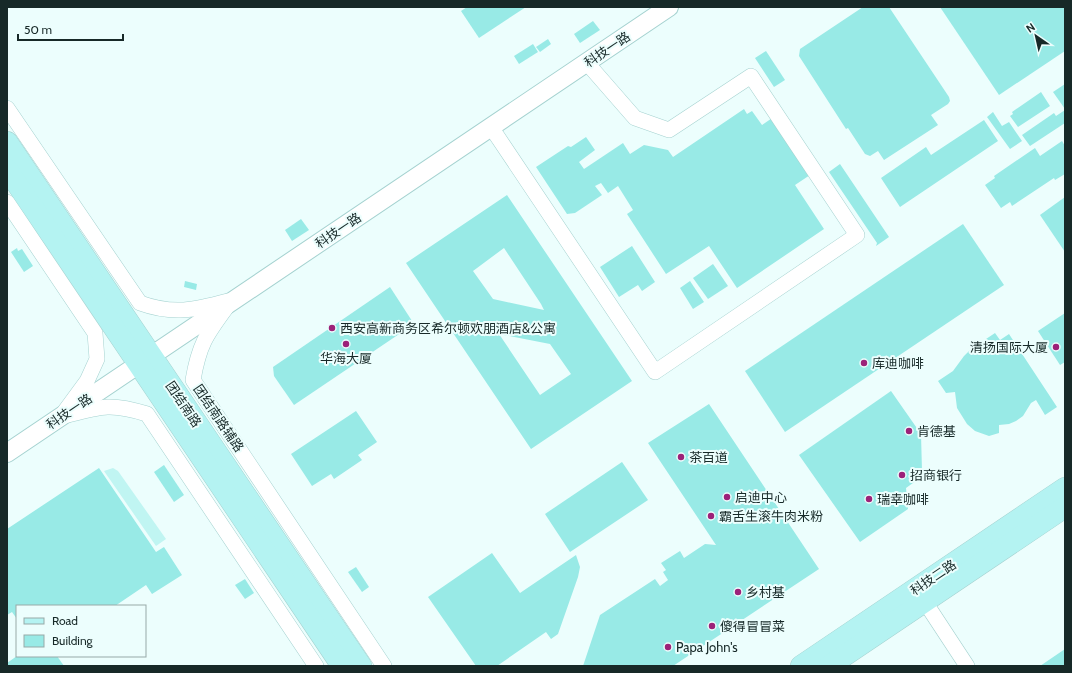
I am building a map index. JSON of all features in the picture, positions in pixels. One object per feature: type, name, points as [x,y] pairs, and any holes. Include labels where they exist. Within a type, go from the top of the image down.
[{"type":"main road","name":"团结南路","points":[[7,142],[144,360],[342,666]]},
{"type":"main road","name":"团结南路","points":[[7,169],[361,666]]},
{"type":"main road","name":"科技二路","points":[[801,666],[1065,488]]},
{"type":"main road","name":"科技二路","points":[[829,666],[1065,507]]},
{"type":"street","name":"科技一路","points":[[7,453],[669,7]]},
{"type":"street","points":[[491,127],[655,372],[857,235],[751,76],[669,130],[635,118],[587,63]]},
{"type":"street","points":[[7,108],[140,303],[159,310],[195,310],[231,301]]},
{"type":"street","points":[[7,202],[95,333],[97,359],[87,381],[61,417]]},
{"type":"street","name":"团结南路辅路","points":[[231,301],[204,337],[196,359],[193,380],[384,666]]},
{"type":"street","points":[[61,417],[104,406],[124,406],[147,414],[316,666]]},
{"type":"street","points":[[925,602],[967,666]]},
{"type":"shaded area","points":[[113,468],[118,471],[166,539],[156,546],[104,471]]},
{"type":"building","points":[[467,7],[526,7],[479,38],[461,11]]},
{"type":"building","points":[[863,7],[889,7],[949,97],[950,101],[948,104],[931,115],[938,125],[884,160],[878,151],[870,156],[865,154],[848,128],[846,129],[799,56],[800,49]]},
{"type":"building","points":[[940,7],[1065,7],[1065,51],[999,95]]},
{"type":"building","points":[[593,21],[600,30],[580,43],[574,34]]},
{"type":"building","points":[[548,39],[551,44],[540,52],[536,47]]},
{"type":"building","points":[[533,44],[538,52],[519,64],[514,56]]},
{"type":"building","points":[[766,51],[785,80],[774,87],[755,58]]},
{"type":"building","points":[[1065,84],[1065,109],[1053,92]]},
{"type":"building","points":[[1041,92],[1050,106],[1018,127],[1010,116],[1013,114],[1012,112]]},
{"type":"building","points":[[744,109],[747,114],[752,111],[762,125],[778,114],[816,171],[795,185],[824,229],[737,288],[709,246],[666,274],[627,214],[633,210],[618,186],[608,193],[601,183],[595,186],[602,195],[575,213],[567,214],[536,167],[568,146],[571,147],[586,137],[595,150],[579,162],[584,169],[623,143],[630,154],[644,145],[668,150],[673,157]]},
{"type":"building","points":[[1065,110],[1065,123],[1030,146],[1022,135],[1054,113],[1056,116]]},
{"type":"building","points":[[993,112],[1002,126],[1009,122],[1022,141],[1010,149],[987,117]]},
{"type":"building","points":[[984,120],[998,141],[900,207],[881,178],[926,147],[931,155]]},
{"type":"building","points":[[1062,141],[1065,146],[1065,174],[1055,180],[1054,178],[1012,206],[1010,202],[1001,208],[985,185],[995,178],[994,176],[1035,148],[1040,156]]},
{"type":"building","points":[[840,164],[889,237],[876,246],[877,243],[829,172]]},
{"type":"building","points":[[507,195],[632,381],[531,449],[406,263]],"holes":[[[504,248],[541,304],[544,310],[493,299],[473,271]],[[499,334],[550,344],[571,374],[540,395]]]},
{"type":"building","points":[[1065,197],[1065,252],[1040,215]]},
{"type":"building","points":[[301,219],[309,230],[292,241],[285,230]]},
{"type":"building","points":[[963,224],[1004,285],[785,432],[745,371]]},
{"type":"building","points":[[632,246],[655,282],[642,291],[638,285],[619,297],[600,267]]},
{"type":"building","points":[[17,248],[18,251],[22,249],[33,266],[24,272],[11,252]]},
{"type":"building","points":[[713,264],[728,286],[708,299],[693,278]]},
{"type":"building","points":[[185,281],[197,284],[196,290],[184,287]]},
{"type":"building","points":[[690,281],[704,302],[693,309],[680,288]]},
{"type":"building","name":"华海大厦","points":[[390,287],[414,324],[294,405],[274,376],[273,367]]},
{"type":"building","name":"清扬国际大厦","points":[[1065,313],[1065,362],[1060,365],[1038,331]]},
{"type":"building","points":[[995,333],[1000,340],[1009,334],[1057,407],[1045,415],[1036,400],[1031,403],[1023,416],[1009,424],[999,425],[999,433],[989,436],[975,431],[967,424],[957,408],[955,392],[946,393],[938,381],[953,371],[971,349],[988,342],[986,339]]},
{"type":"building","points":[[891,391],[921,434],[922,471],[924,475],[906,488],[908,509],[860,542],[799,455]]},
{"type":"building","name":"启迪中心","points":[[709,404],[819,569],[673,666],[583,666],[600,615],[655,579],[660,586],[668,580],[663,572],[666,570],[661,563],[680,551],[684,558],[705,544],[716,545],[648,443]]},
{"type":"building","points":[[356,411],[377,442],[358,455],[362,460],[334,479],[331,474],[312,486],[291,454]]},
{"type":"building","points":[[622,462],[648,500],[570,552],[545,514]]},
{"type":"building","points":[[164,465],[184,495],[174,502],[154,472]]},
{"type":"building","points":[[99,468],[156,552],[164,547],[182,575],[152,594],[146,585],[116,605],[16,605],[16,618],[12,612],[7,615],[7,529]]},
{"type":"building","points":[[492,553],[520,593],[576,555],[580,567],[578,577],[558,634],[551,639],[546,632],[497,666],[476,666],[428,597]]},
{"type":"building","points":[[356,567],[369,587],[362,592],[348,572]]},
{"type":"building","points":[[245,579],[254,593],[245,599],[235,585]]},
{"type":"building","points":[[1065,649],[1065,666],[1040,666]]},
{"type":"building","points":[[16,657],[58,657],[64,666],[7,666],[7,663]]},
{"type":"place","name":"西安高新商务区希尔顿欢朋酒店&公寓","points":[[332,328]]},
{"type":"place","name":"华海大厦","points":[[346,344]]},
{"type":"place","name":"清扬国际大厦","points":[[1056,347]]},
{"type":"place","name":"库迪咖啡","points":[[864,363]]},
{"type":"place","name":"肯德基","points":[[909,431]]},
{"type":"place","name":"茶百道","points":[[681,457]]},
{"type":"place","name":"招商银行","points":[[902,475]]},
{"type":"place","name":"启迪中心","points":[[727,497]]},
{"type":"place","name":"瑞幸咖啡","points":[[869,499]]},
{"type":"place","name":"霸舌生滚牛肉米粉","points":[[711,516]]},
{"type":"place","name":"乡村基","points":[[738,592]]},
{"type":"place","name":"傻得冒冒菜","points":[[712,626]]},
{"type":"place","name":"Papa John's","points":[[668,647]]}]
